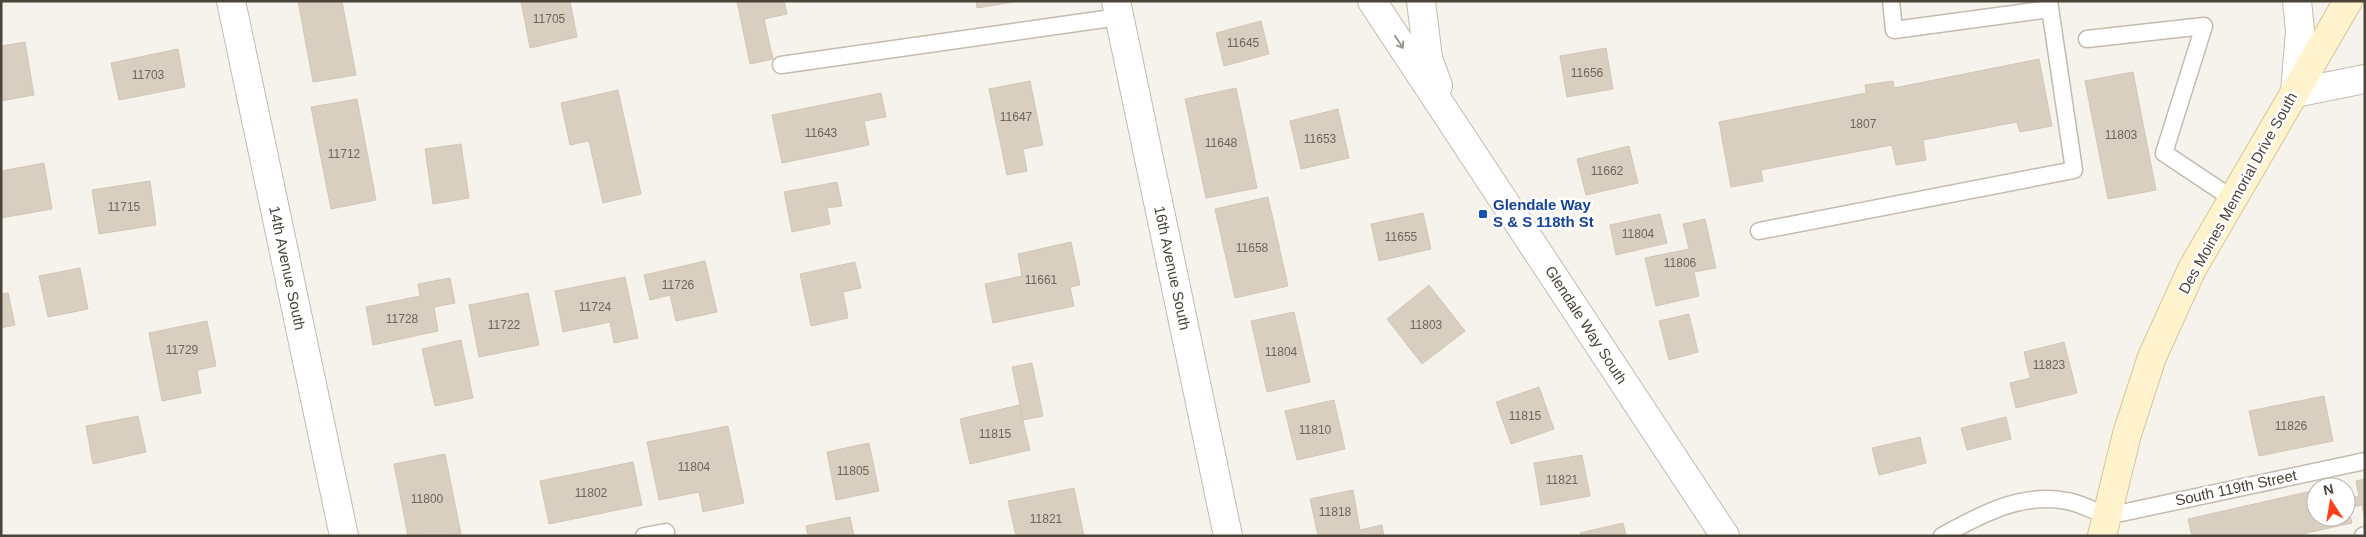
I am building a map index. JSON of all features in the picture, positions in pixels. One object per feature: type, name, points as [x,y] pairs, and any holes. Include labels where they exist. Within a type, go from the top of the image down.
[{"type":"main road","name":"Des Moines Memorial Drive South","points":[[2105,526],[2127,434],[2152,357],[2192,269],[2348,1]]},
{"type":"street","name":"14th Avenue South","points":[[231,1],[344,536]]},
{"type":"street","name":"Glendale Way South","points":[[1372,1],[1724,536]]},
{"type":"street","name":"Glendale Way South","points":[[1421,1],[1428,58],[1447,114]]},
{"type":"street","points":[[2297,1],[2300,31],[2295,93],[2365,78]]},
{"type":"street","name":"16th Avenue South","points":[[1118,9],[1228,536]]},
{"type":"lane","points":[[1759,231],[2074,170],[2050,5],[1894,30],[1891,1]]},
{"type":"lane","points":[[781,65],[1118,9]]},
{"type":"lane","points":[[2086,39],[2204,26],[2164,152],[2233,199]]},
{"type":"lane","name":"South 119th Street","points":[[2105,526],[2365,461]]},
{"type":"lane","points":[[1942,536],[1992,509],[2030,501],[2051,499],[2068,501],[2105,526]]},
{"type":"lane","points":[[644,536],[666,532]]},
{"type":"building","points":[[298,1],[342,1],[356,75],[313,82]]},
{"type":"building","points":[[521,1],[570,1],[577,37],[530,48]]},
{"type":"building","points":[[737,1],[784,1],[787,14],[764,19],[773,59],[750,64]]},
{"type":"building","points":[[976,1],[1020,1],[977,8]]},
{"type":"building","points":[[1261,21],[1269,54],[1224,66],[1216,33]]},
{"type":"building","points":[[25,42],[34,95],[1,101],[1,46]]},
{"type":"building","points":[[1606,48],[1613,89],[1567,97],[1560,56]]},
{"type":"building","points":[[178,49],[185,87],[119,100],[111,63]]},
{"type":"building","points":[[2039,59],[2052,126],[2020,132],[2017,122],[1923,140],[1926,160],[1896,165],[1892,145],[1761,170],[1763,181],[1731,187],[1719,122],[1866,93],[1865,85],[1893,81],[1894,88]]},
{"type":"building","points":[[2133,72],[2156,190],[2108,199],[2085,81]]},
{"type":"building","points":[[1030,81],[1043,145],[1023,149],[1027,171],[1007,175],[989,89]]},
{"type":"building","points":[[1236,88],[1257,188],[1206,198],[1185,99]]},
{"type":"building","points":[[618,90],[641,194],[603,203],[589,141],[570,145],[561,103]]},
{"type":"building","points":[[881,93],[886,117],[864,121],[869,145],[782,163],[772,115]]},
{"type":"building","points":[[357,99],[376,200],[331,209],[311,107]]},
{"type":"building","points":[[1338,109],[1349,158],[1301,169],[1290,121]]},
{"type":"building","points":[[461,144],[469,198],[433,204],[425,149]]},
{"type":"building","points":[[1629,146],[1638,183],[1586,195],[1577,159]]},
{"type":"building","points":[[44,163],[52,209],[1,218],[1,171]]},
{"type":"building","points":[[150,181],[156,225],[99,234],[92,190]]},
{"type":"building","points":[[837,182],[842,206],[827,208],[830,224],[792,232],[784,192]]},
{"type":"building","points":[[1268,197],[1288,286],[1235,298],[1215,209]]},
{"type":"building","points":[[1423,213],[1431,249],[1379,261],[1371,224]]},
{"type":"building","points":[[1660,214],[1667,243],[1616,255],[1610,225]]},
{"type":"building","points":[[1705,219],[1716,268],[1694,272],[1699,296],[1656,306],[1645,258],[1689,249],[1683,224]]},
{"type":"building","points":[[1071,242],[1080,285],[1070,287],[1074,306],[993,323],[985,284],[1022,276],[1018,254]]},
{"type":"building","points":[[705,261],[717,312],[676,321],[670,295],[650,300],[644,275]]},
{"type":"building","points":[[855,262],[861,288],[843,292],[848,318],[811,326],[800,274]]},
{"type":"building","points":[[80,268],[88,309],[48,317],[39,276]]},
{"type":"building","points":[[625,277],[638,338],[614,343],[610,322],[563,332],[555,291]]},
{"type":"building","points":[[450,278],[455,303],[434,307],[438,331],[373,345],[366,307],[420,296],[418,284]]},
{"type":"building","points":[[1429,285],[1465,331],[1422,364],[1387,319]]},
{"type":"building","points":[[8,293],[15,325],[1,328],[1,294]]},
{"type":"building","points":[[528,293],[539,345],[479,357],[469,305]]},
{"type":"building","points":[[1294,312],[1310,382],[1267,392],[1251,321]]},
{"type":"building","points":[[1689,314],[1698,352],[1669,360],[1659,321]]},
{"type":"building","points":[[207,321],[216,366],[197,370],[201,393],[162,401],[149,333]]},
{"type":"building","points":[[461,340],[473,398],[435,406],[422,349]]},
{"type":"building","points":[[2064,342],[2077,393],[2016,408],[2010,383],[2030,378],[2024,352]]},
{"type":"building","points":[[1032,363],[1043,416],[1023,420],[1012,367]]},
{"type":"building","points":[[1539,387],[1554,429],[1511,444],[1496,402]]},
{"type":"building","points":[[2324,396],[2333,441],[2259,456],[2249,411]]},
{"type":"building","points":[[1334,400],[1345,449],[1297,460],[1285,411]]},
{"type":"building","points":[[1019,405],[1030,450],[970,464],[960,419]]},
{"type":"building","points":[[138,416],[146,452],[93,464],[86,426]]},
{"type":"building","points":[[2006,417],[2011,439],[1967,450],[1961,428]]},
{"type":"building","points":[[728,426],[744,503],[703,512],[699,492],[659,500],[647,442]]},
{"type":"building","points":[[1920,437],[1926,463],[1879,475],[1872,448]]},
{"type":"building","points":[[869,443],[879,491],[836,500],[827,452]]},
{"type":"building","points":[[445,454],[461,534],[408,536],[394,464]]},
{"type":"building","points":[[1582,455],[1590,496],[1541,505],[1534,463]]},
{"type":"building","points":[[633,462],[642,505],[549,524],[540,481]]},
{"type":"building","points":[[2365,479],[2365,519],[2362,505],[2356,506],[2356,497],[2359,496],[2356,481]]},
{"type":"building","points":[[1074,488],[1084,536],[1016,536],[1008,501]]},
{"type":"building","points":[[1353,490],[1360,530],[1382,525],[1384,536],[1318,536],[1310,499]]},
{"type":"building","points":[[2306,492],[2306,527],[2334,527],[2293,536],[2192,536],[2188,519]]},
{"type":"building","points":[[850,517],[854,536],[808,536],[806,526]]},
{"type":"building","points":[[1623,523],[1626,536],[1581,536],[1580,533]]},
{"type":"place","name":"Glendale Way S & S 118th St","points":[[1483,214]]}]
